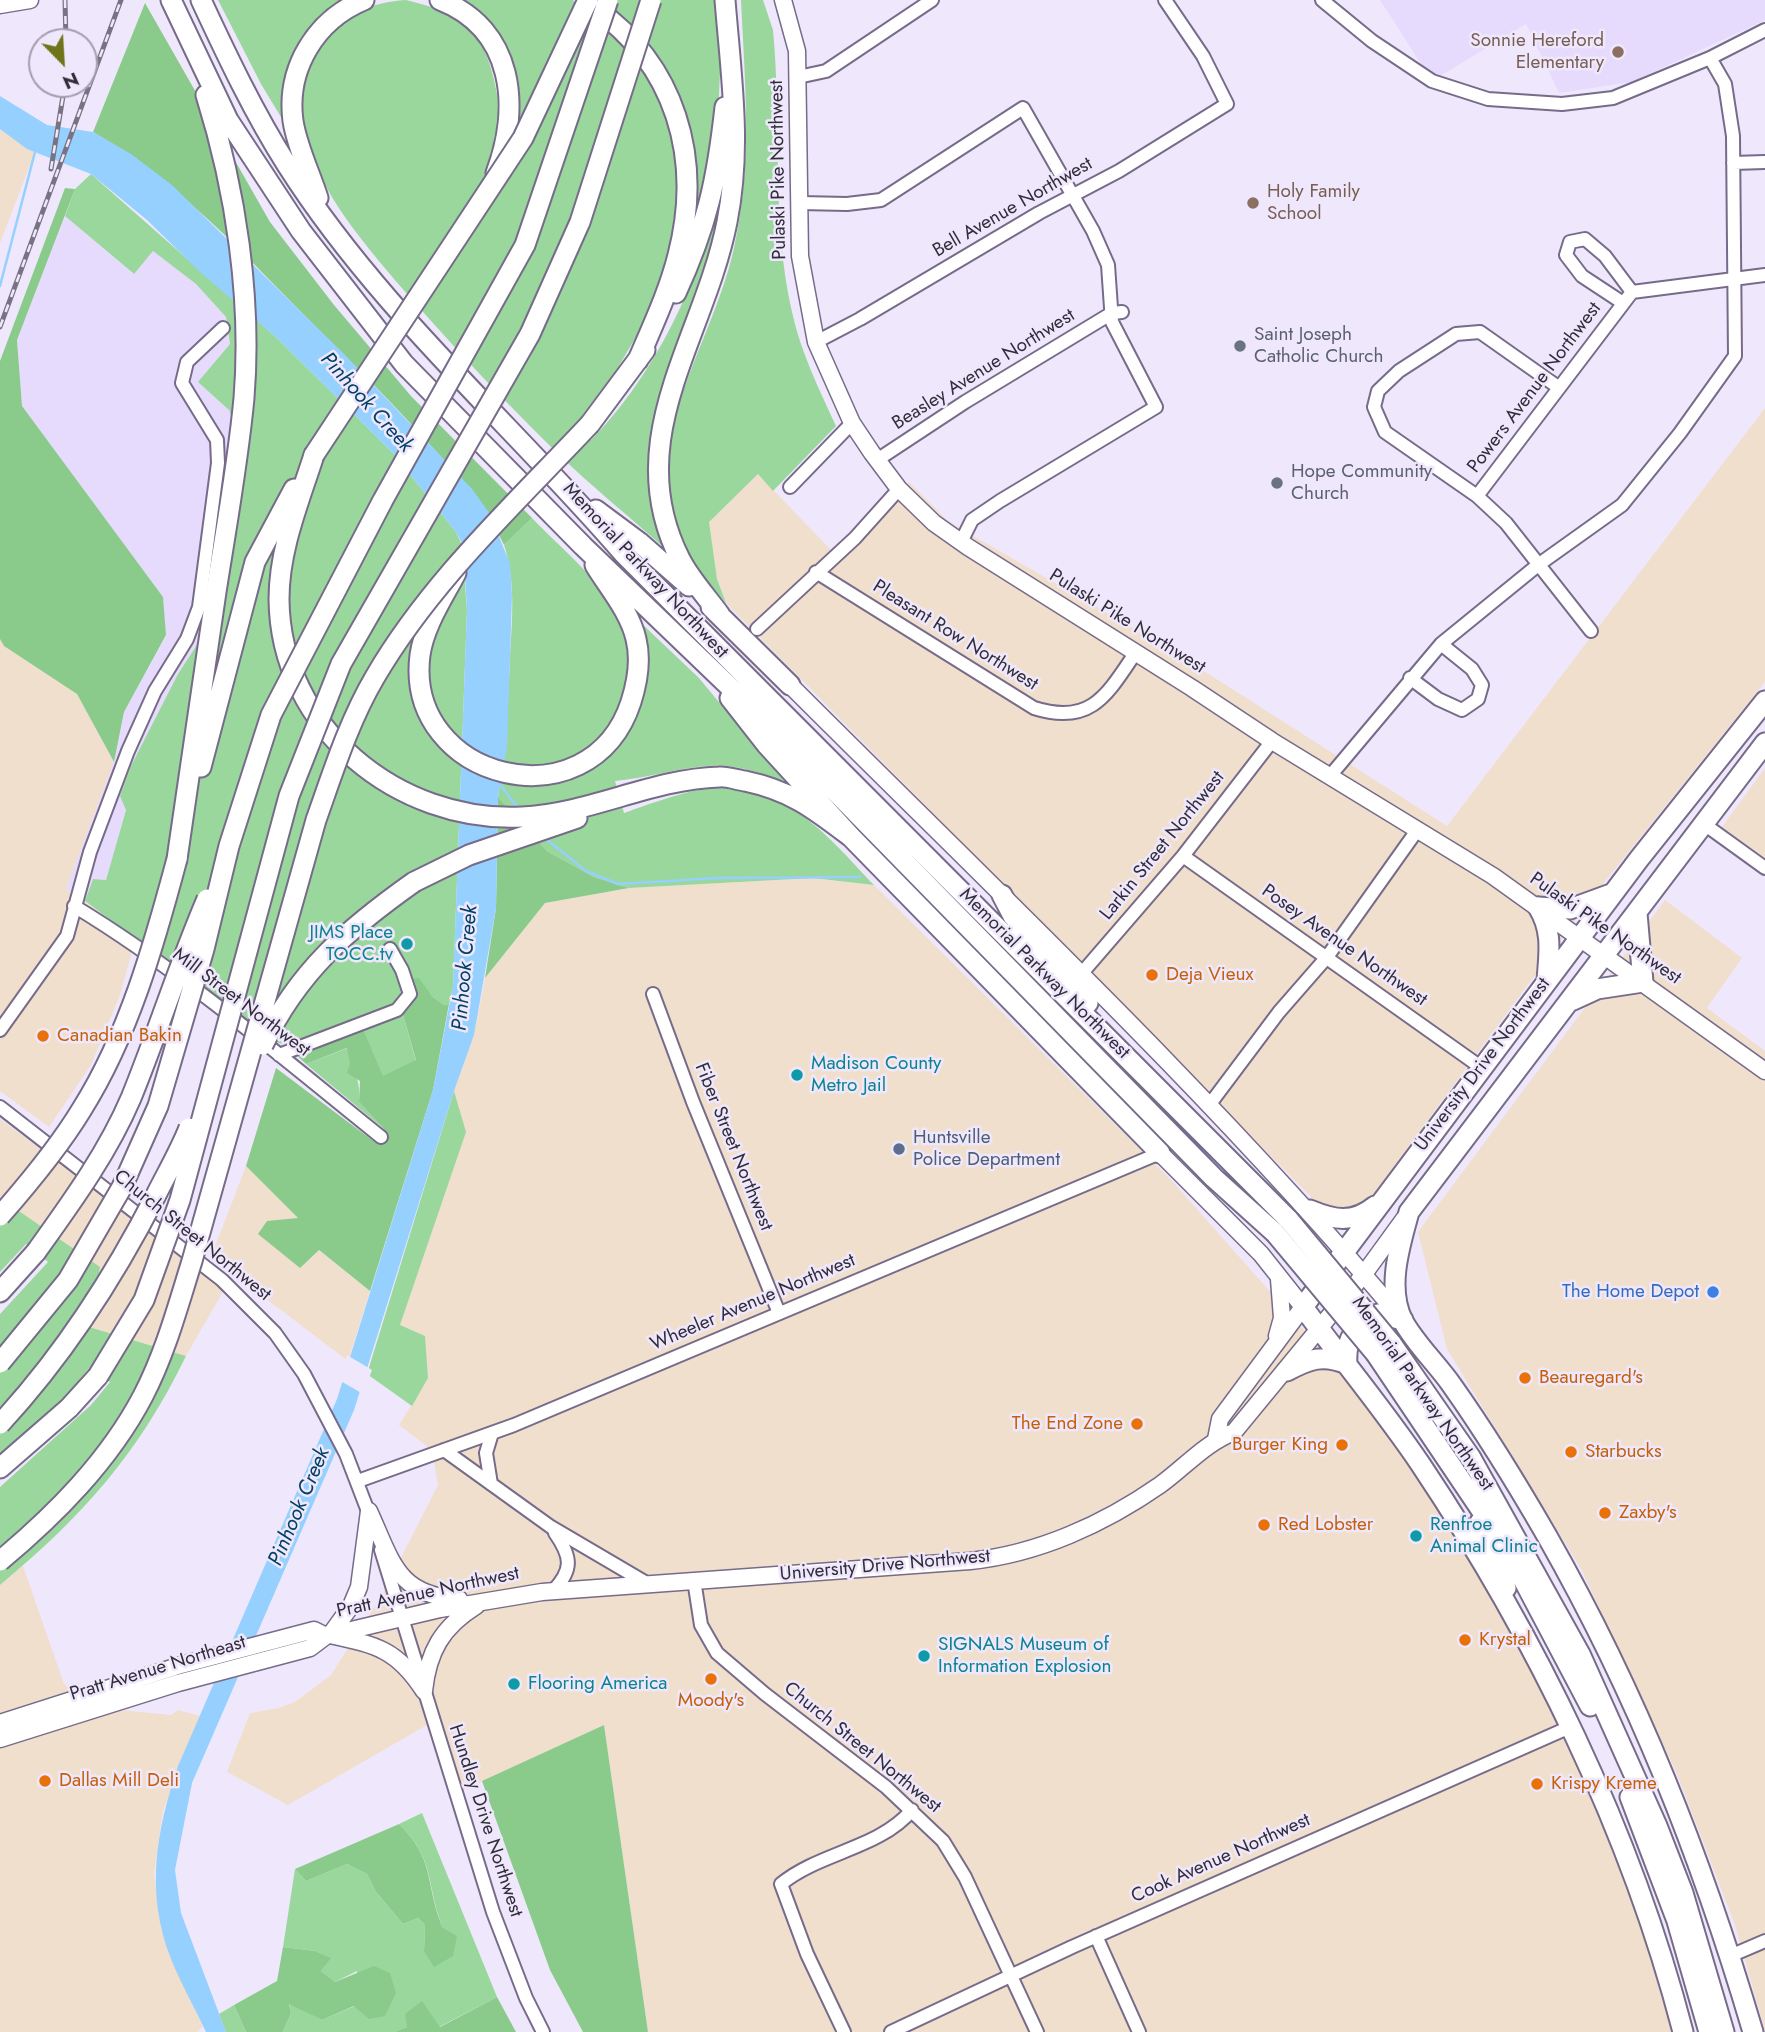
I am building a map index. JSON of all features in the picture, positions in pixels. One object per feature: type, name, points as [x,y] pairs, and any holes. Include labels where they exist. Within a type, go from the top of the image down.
[{"type":"highway","points":[[172,0],[184,27],[220,143],[230,186],[244,324],[244,396],[235,475],[177,859]]},
{"type":"highway","points":[[325,218],[296,134],[292,109],[294,83],[301,60],[314,38],[341,12],[364,0]]},
{"type":"highway","points":[[440,0],[467,15],[485,32],[505,66],[511,92],[505,146],[486,195]]},
{"type":"highway","points":[[0,1216],[82,1110],[135,1000],[177,859],[255,562],[314,456],[486,195],[544,98],[586,0],[618,24],[652,65],[666,89],[680,129],[687,163],[687,206],[678,255],[638,360]]},
{"type":"highway","points":[[0,1363],[68,1280],[122,1187],[158,1106],[188,1007],[229,846],[271,715],[304,648],[525,245],[608,0]]},
{"type":"highway","points":[[0,1468],[69,1408],[98,1376],[144,1300],[180,1200],[289,796],[341,664],[530,334],[580,222],[651,0]]},
{"type":"highway","points":[[720,615],[680,560],[666,525],[656,486],[656,472],[657,446],[667,408],[727,224],[736,137],[725,0]]},
{"type":"highway","name":"Memorial Parkway Northwest","points":[[205,8],[287,165],[325,218],[436,353],[568,489],[624,554],[1133,1062],[1282,1226],[1471,1458],[1574,1643],[1616,1731],[1683,1893],[1724,2032]]},
{"type":"highway","name":"Memorial Parkway Northwest","points":[[184,27],[228,120],[301,231],[359,309],[438,401],[583,546],[626,584],[785,740],[1114,1072],[1214,1178],[1282,1226]]},
{"type":"highway","points":[[0,1561],[86,1478],[125,1428],[144,1395],[173,1323],[243,1087],[276,957],[338,758],[374,678],[418,610],[590,424],[638,360],[665,318],[696,250],[712,201],[730,68]]},
{"type":"highway","points":[[314,456],[285,544],[280,580],[281,621],[288,657],[302,691],[320,722],[344,750],[371,774],[402,793],[436,807],[472,815],[507,818],[543,815],[622,799]]},
{"type":"highway","points":[[568,489],[639,542],[720,615],[790,685]]},
{"type":"highway","points":[[463,560],[433,617],[420,652],[420,677],[426,702],[445,737],[465,755],[488,768],[527,777],[552,775],[573,768],[593,756],[611,739],[633,695],[637,670],[636,638],[624,609],[583,546]]},
{"type":"highway","points":[[714,673],[738,711],[851,837],[1160,1153]]},
{"type":"highway","name":"University Drive Northwest","points":[[1303,1307],[1612,894],[1765,701]]},
{"type":"highway","name":"University Drive Northwest","points":[[1409,1212],[1765,743]]},
{"type":"highway","points":[[243,1087],[275,1019],[307,971],[359,920],[414,882],[469,855],[622,799],[720,776],[777,788],[811,807],[851,837]]},
{"type":"highway","points":[[0,1292],[36,1252],[89,1177],[130,1100],[179,964],[229,846]]},
{"type":"highway","points":[[1538,907],[1570,909],[1612,894]]},
{"type":"highway","points":[[1002,895],[1013,916],[1069,978],[1133,1062]]},
{"type":"highway","points":[[1538,907],[1547,921],[1550,942],[1547,982]]},
{"type":"highway","points":[[1569,1002],[1597,989],[1643,982],[1637,913]]},
{"type":"highway","points":[[996,986],[1114,1072]]},
{"type":"highway","points":[[0,1424],[35,1386],[77,1332],[131,1245],[186,1136],[219,1048]]},
{"type":"highway","points":[[1310,1210],[1341,1221],[1360,1215],[1381,1201]]},
{"type":"highway","points":[[1409,1212],[1397,1255],[1397,1299],[1403,1320],[1452,1385],[1557,1555],[1644,1726],[1697,1855],[1753,2032]]},
{"type":"highway","points":[[1303,1307],[1419,1463],[1516,1619],[1570,1727],[1645,1912],[1682,2032]]},
{"type":"highway","points":[[1347,1364],[1346,1349],[1352,1333],[1359,1325],[1378,1314],[1403,1320]]},
{"type":"highway","name":"Memorial Parkway Northwest","points":[[1384,1348],[1452,1464],[1506,1546],[1559,1644],[1607,1743],[1677,1921],[1709,2032]]},
{"type":"highway","points":[[1287,1371],[1314,1358],[1329,1357],[1347,1364]]},
{"type":"highway","points":[[1471,1458],[1557,1555]]},
{"type":"highway","points":[[1452,1464],[1501,1573],[1516,1619]]},
{"type":"main road","points":[[1,3],[30,0]]},
{"type":"main road","name":"Pulaski Pike Northwest","points":[[783,0],[797,51],[800,256],[816,342],[852,423],[899,489],[934,523],[961,542],[1538,907],[1765,1071]]},
{"type":"main road","points":[[790,685],[1082,973],[1210,1104],[1310,1210],[1403,1320]]},
{"type":"main road","points":[[1160,1153],[1261,1254],[1303,1307]]},
{"type":"main road","points":[[1261,1254],[1282,1260],[1298,1252],[1311,1239],[1315,1228],[1310,1210]]},
{"type":"main road","name":"University Drive Northwest","points":[[648,1584],[942,1563],[1014,1553],[1100,1521],[1158,1486],[1216,1439],[1234,1432],[1320,1330],[1409,1212]]},
{"type":"main road","points":[[1274,1347],[1282,1318],[1279,1276]]},
{"type":"main road","name":"University Drive Northwest","points":[[1216,1439],[1220,1419],[1303,1307]]},
{"type":"main road","points":[[369,1511],[400,1573],[418,1591],[438,1598],[484,1601]]},
{"type":"main road","points":[[369,1511],[359,1587],[351,1606],[328,1636],[370,1643],[388,1652],[401,1661],[424,1691]]},
{"type":"main road","name":"Pratt Avenue Northwest","points":[[181,1665],[314,1630],[328,1636],[484,1601],[553,1591],[648,1584]]},
{"type":"main road","points":[[424,1691],[428,1660],[438,1641],[452,1623],[484,1601]]},
{"type":"main road","name":"Pratt Avenue Northeast","points":[[0,1739],[178,1683],[310,1648],[328,1636]]},
{"type":"main road","name":"Pratt Avenue Northeast","points":[[0,1723],[181,1665]]},
{"type":"street","points":[[798,77],[826,71],[932,0]]},
{"type":"street","name":"Bell Avenue Northwest","points":[[816,342],[860,319],[1072,194],[1119,171],[1227,104],[1203,56],[1165,0]]},
{"type":"street","points":[[1322,0],[1371,41],[1432,80],[1488,99],[1562,103],[1613,98],[1710,58],[1765,30]]},
{"type":"street","points":[[1330,776],[1441,644],[1538,565],[1622,505],[1680,433],[1735,356],[1733,163],[1725,84],[1710,58]]},
{"type":"street","points":[[800,203],[847,204],[881,200],[1023,108],[1072,194],[1108,265],[1117,313],[1112,322],[1156,407],[972,520],[961,542]]},
{"type":"street","points":[[1733,163],[1765,162]]},
{"type":"street","name":"Powers Avenue Northwest","points":[[1478,496],[1632,292],[1605,256],[1585,239],[1570,242],[1566,255],[1582,276],[1623,303]]},
{"type":"street","points":[[1632,292],[1765,275]]},
{"type":"street","name":"Beasley Avenue Northwest","points":[[877,460],[965,402],[1117,313]]},
{"type":"street","points":[[0,1030],[67,936],[74,905],[128,751],[155,691],[187,639],[199,607],[218,452],[217,440],[182,383],[187,362],[223,328]]},
{"type":"street","points":[[1558,387],[1480,332],[1456,334],[1399,371],[1378,391],[1374,407],[1385,432],[1478,496],[1506,523],[1591,631]]},
{"type":"street","points":[[790,486],[852,423]]},
{"type":"street","points":[[757,629],[855,538],[899,489]]},
{"type":"street","name":"Pleasant Row Northwest","points":[[816,572],[1034,708],[1051,713],[1076,713],[1092,706],[1110,691],[1136,652]]},
{"type":"street","points":[[1410,678],[1438,699],[1462,710],[1478,699],[1482,685],[1472,668],[1441,644]]},
{"type":"street","name":"Larkin Street Northwest","points":[[1082,973],[1183,856],[1272,741]]},
{"type":"street","points":[[1704,824],[1765,868]]},
{"type":"street","points":[[1210,1104],[1279,1012],[1327,957],[1418,829]]},
{"type":"street","name":"Posey Avenue Northwest","points":[[1183,856],[1482,1068]]},
{"type":"street","name":"Mill Street Northwest","points":[[74,905],[109,927],[279,1055],[381,1137]]},
{"type":"street","points":[[279,1055],[397,1010],[410,994],[402,970],[390,949]]},
{"type":"street","name":"Fiber Street Northwest","points":[[653,994],[779,1313]]},
{"type":"street","name":"Church Street Northwest","points":[[0,1107],[239,1295],[275,1332],[304,1374],[358,1481],[401,1618]]},
{"type":"street","name":"Wheeler Avenue Northwest","points":[[358,1481],[492,1433],[1160,1153]]},
{"type":"street","points":[[491,1484],[486,1452],[492,1433]]},
{"type":"street","points":[[444,1450],[551,1527],[648,1584]]},
{"type":"street","points":[[551,1527],[568,1553],[570,1564],[566,1576],[553,1591]]},
{"type":"street","name":"Church Street Northwest","points":[[694,1580],[701,1625],[717,1653],[912,1810],[943,1841],[1037,2032]]},
{"type":"street","name":"Hundley Drive Northwest","points":[[401,1618],[493,1912],[526,1998],[543,2032]]},
{"type":"street","name":"Cook Avenue Northwest","points":[[891,2032],[1096,1936],[1570,1727]]},
{"type":"street","points":[[844,2032],[807,1954],[781,1885],[801,1870],[893,1828],[912,1810]]},
{"type":"street","points":[[1096,1936],[1139,2032]]},
{"type":"street","points":[[1730,1956],[1765,1941]]},
{"type":"shaded area","name":"Sonnie Hereford Elementary","points":[[1380,0],[1765,0],[1765,20],[1632,82],[1559,93],[1526,24],[1432,81]]},
{"type":"shaded area","points":[[0,129],[35,152],[0,243]]},
{"type":"shaded area","points":[[65,216],[133,274],[153,251],[196,284],[226,317],[230,344],[199,382],[229,410],[246,458],[220,609],[178,674],[126,810],[106,880],[93,879],[85,901],[66,889],[114,762],[124,712],[166,636],[163,597],[22,407],[17,340]]},
{"type":"shaded area","points":[[1765,408],[1765,682],[1598,890],[1362,1209],[1323,1209],[726,603],[717,579],[708,522],[758,474],[831,550],[909,482],[949,522],[1163,645],[1447,826]]},
{"type":"shaded area","points":[[0,639],[4,646],[77,694],[114,762],[66,889],[136,937],[120,995],[91,1065],[49,1127],[0,1091]]},
{"type":"shaded area","points":[[1765,768],[1765,858],[1722,827]]},
{"type":"shaded area","points":[[813,878],[874,885],[1173,1182],[1349,1381],[1425,1484],[1506,1616],[1575,1755],[1632,1896],[1674,2032],[648,2032],[604,1725],[455,1794],[427,1725],[288,1805],[227,1772],[250,1713],[295,1702],[331,1675],[383,1593],[438,1485],[432,1450],[399,1425],[428,1378],[400,1325],[465,1132],[454,1091],[474,1035],[485,978],[545,903],[629,888]]},
{"type":"shaded area","points":[[1665,900],[1742,958],[1707,1008],[1765,1051],[1765,2031],[1735,1925],[1677,1774],[1581,1569],[1447,1349],[1418,1232]]},
{"type":"shaded area","points":[[0,1119],[210,1276],[224,1290],[186,1356],[89,1327],[20,1211],[0,1198]]},
{"type":"shaded area","points":[[246,1166],[298,1218],[318,1250],[370,1291],[348,1361],[211,1257]]},
{"type":"shaded area","points":[[23,1566],[64,1684],[101,1708],[171,1715],[178,1710],[200,1716],[163,1811],[154,1874],[162,1930],[172,1960],[203,2026],[197,2032],[0,2032],[0,1585]]},
{"type":"green space","points":[[218,0],[344,0],[332,7],[311,27],[295,52],[283,94],[287,127],[261,84]]},
{"type":"green space","points":[[406,0],[446,13],[472,32],[488,59],[498,99],[519,97],[507,50],[481,20],[454,0],[573,0],[648,70],[662,95],[681,165],[678,230],[653,308],[617,369],[575,425],[591,440],[642,376],[682,305],[711,228],[731,149],[720,229],[659,412],[665,539],[661,545],[573,468],[464,357],[363,241],[339,209],[320,174],[308,144],[303,104],[306,77],[315,53],[332,30],[353,14],[378,4]]},
{"type":"green space","points":[[602,0],[717,0],[721,51],[715,181],[691,246],[697,172],[695,148],[683,105],[674,84],[650,46]]},
{"type":"green space","points":[[741,0],[763,0],[773,30],[779,207],[786,278],[800,342],[836,426],[773,491],[758,474],[709,522],[717,579],[726,603],[692,562],[674,522],[667,482],[670,443],[679,404],[723,287],[740,216],[746,155]]},
{"type":"green space","points":[[145,3],[270,222],[334,305],[411,396],[532,518],[504,545],[478,501],[448,464],[265,275],[184,198],[125,152],[93,132]]},
{"type":"green space","points":[[91,174],[278,339],[393,453],[456,532],[462,545],[467,610],[453,987],[449,1004],[444,1005],[433,997],[419,979],[399,1001],[416,1061],[383,1077],[363,1028],[326,1031],[287,1046],[274,1041],[85,901],[93,879],[106,880],[126,810],[120,796],[131,766],[178,674],[220,609],[246,458],[229,410],[198,382],[230,344],[226,317],[196,284],[153,251],[134,274],[65,216],[75,189]]},
{"type":"green space","points":[[65,188],[75,189],[17,340],[22,406],[163,597],[166,635],[124,712],[114,762],[77,694],[4,646],[0,639],[0,361]]},
{"type":"green space","points":[[532,518],[595,582],[620,619],[628,639],[630,681],[616,745],[632,716],[636,701],[640,622],[699,678],[784,781],[747,769],[718,765],[615,781],[624,813],[702,790],[729,788],[752,791],[792,809],[810,822],[874,885],[813,878],[629,888],[594,877],[547,851],[498,797],[506,727],[512,615],[512,587],[504,545]]},
{"type":"green space","points":[[498,797],[547,851],[594,877],[629,888],[545,903],[485,978],[496,908]]},
{"type":"green space","points":[[419,978],[433,997],[444,1005],[449,1004],[433,1090],[370,1291],[319,1250],[300,1268],[258,1234],[267,1221],[298,1218],[246,1166],[276,1068],[376,1143],[386,1140],[384,1129],[359,1102],[360,1081],[347,1073],[350,1063],[347,1048],[306,1064],[287,1046],[349,1021],[363,1028],[383,1076],[416,1060],[399,1001],[410,979]]},
{"type":"green space","points":[[348,1048],[357,1080],[359,1102],[384,1129],[306,1064]]},
{"type":"green space","points":[[454,1091],[466,1132],[400,1325],[425,1336],[428,1378],[412,1406],[367,1374]]},
{"type":"green space","points":[[0,1198],[100,1267],[89,1327],[186,1356],[149,1423],[106,1481],[57,1534],[0,1585],[0,1487],[91,1405],[110,1382],[89,1368],[63,1401],[0,1455],[0,1314],[48,1262],[26,1244],[0,1272]]},
{"type":"green space","points":[[604,1725],[648,2032],[583,2032],[550,1970],[482,1781]]},
{"type":"green space","points":[[422,1813],[497,1997],[439,2027],[407,2027],[394,2032],[283,2032],[291,2013],[289,2003],[322,2020],[355,2006],[357,1971],[335,1982],[321,1971],[330,1958],[315,1951],[283,1947],[295,1869],[306,1881],[347,1864],[367,1874],[376,1892],[403,1924],[418,1918],[425,1925],[424,1951],[443,1928],[425,1862],[399,1824]]},
{"type":"green space","points":[[399,1824],[425,1862],[443,1928],[457,1936],[453,1956],[434,1967],[424,1951],[425,1925],[418,1918],[403,1924],[376,1892],[367,1874],[347,1864],[306,1881],[295,1869]]},
{"type":"green space","points":[[283,1947],[315,1951],[331,1958],[321,1971],[335,1982],[374,1966],[390,1973],[396,1993],[385,2016],[369,2019],[354,2006],[322,2020],[289,2004],[291,2013],[283,2032],[246,2032],[234,2005],[277,1981]]},
{"type":"green space","points":[[497,1997],[516,2032],[394,2032],[407,2027],[405,2014],[422,2001],[440,2027]]},
{"type":"green space","points":[[234,2005],[246,2032],[226,2032],[219,2014]]},
{"type":"water","name":"Pinhook Creek","points":[[0,96],[47,125],[93,132],[131,154],[172,185],[345,355],[472,489],[490,514],[510,564],[512,595],[507,748],[498,797],[496,908],[474,1035],[354,1410],[192,1783],[175,1870],[181,1913],[226,2032],[206,2032],[171,1959],[158,1910],[156,1862],[159,1838],[178,1766],[337,1399],[433,1090],[453,986],[467,610],[463,545],[456,532],[393,453],[278,339],[200,272],[147,220],[91,174],[27,149],[0,129]]},
{"type":"pier","points":[[347,1355],[372,1370],[363,1394],[339,1380]]},
{"type":"waterway","points":[[0,286],[35,152]]},
{"type":"waterway","points":[[500,784],[519,810]]},
{"type":"waterway","points":[[545,838],[586,871],[618,884],[718,878],[860,877]]},
{"type":"railway","points":[[65,0],[66,28]]},
{"type":"railway","points":[[0,327],[121,0]]},
{"type":"railway","points":[[51,169],[63,98]]},
{"type":"place","name":"Sonnie Hereford Elementary","points":[[1618,52]]},
{"type":"place","name":"Holy Family School","points":[[1253,203]]},
{"type":"place","name":"Saint Joseph Catholic Church","points":[[1240,346]]},
{"type":"place","name":"Hope Community Church","points":[[1277,483]]},
{"type":"place","name":"JIMS Place TOCC.tv","points":[[407,944]]},
{"type":"place","name":"Deja Vieux","points":[[1152,975]]},
{"type":"place","name":"Canadian Bakin","points":[[43,1036]]},
{"type":"place","name":"Madison County Metro Jail","points":[[797,1075]]},
{"type":"place","name":"Huntsville Police Department","points":[[899,1149]]},
{"type":"place","name":"The Home Depot","points":[[1713,1292]]},
{"type":"place","name":"Beauregard's","points":[[1525,1378]]},
{"type":"place","name":"The End Zone","points":[[1137,1424]]},
{"type":"place","name":"Burger King","points":[[1342,1445]]},
{"type":"place","name":"Starbucks","points":[[1571,1452]]},
{"type":"place","name":"Zaxby's","points":[[1605,1513]]},
{"type":"place","name":"Red Lobster","points":[[1264,1525]]},
{"type":"place","name":"Renfroe Animal Clinic","points":[[1416,1536]]},
{"type":"place","name":"Krystal","points":[[1465,1640]]},
{"type":"place","name":"SIGNALS Museum of Information Explosion","points":[[924,1656]]},
{"type":"place","name":"Moody's","points":[[711,1679]]},
{"type":"place","name":"Flooring America","points":[[514,1684]]},
{"type":"place","name":"Dallas Mill Deli","points":[[45,1781]]},
{"type":"place","name":"Krispy Kreme","points":[[1537,1784]]}]
